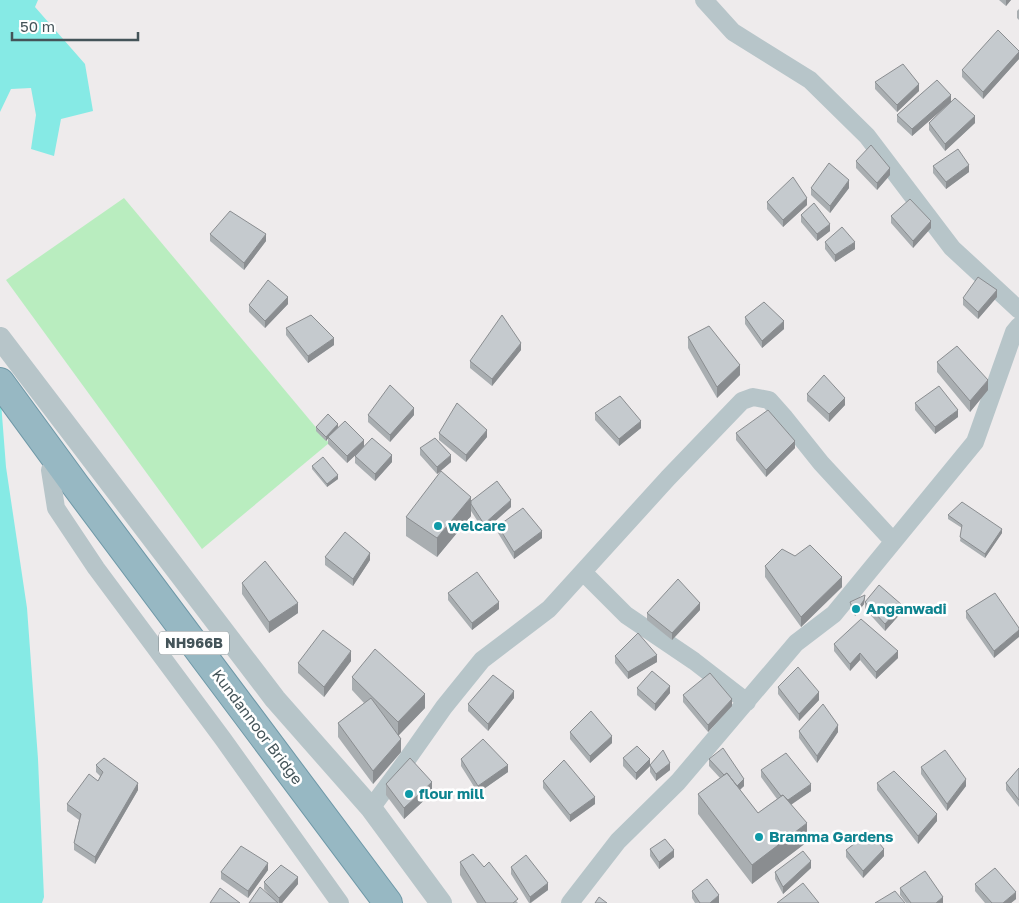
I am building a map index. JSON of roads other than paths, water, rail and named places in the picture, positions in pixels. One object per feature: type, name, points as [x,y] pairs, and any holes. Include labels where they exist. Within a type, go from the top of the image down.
[{"type":"highway","name":"Kundannoor Bridge","points":[[0,382],[388,903]]},
{"type":"street","points":[[704,0],[733,32],[810,80],[867,136],[952,248],[1019,310]]},
{"type":"street","points":[[570,903],[618,841],[678,782],[796,643],[834,614],[975,442],[1014,332],[1019,326]]},
{"type":"street","points":[[0,338],[275,700],[371,808],[441,903]]},
{"type":"street","points":[[371,808],[444,706],[482,660],[550,609],[668,478],[742,402],[753,397],[768,400],[821,463],[892,541]]},
{"type":"street","points":[[50,470],[56,508],[91,561],[224,739],[340,903]]},
{"type":"street","points":[[584,572],[626,615],[694,661],[747,702]]},
{"type":"water","points":[[0,0],[38,0],[35,7],[85,64],[93,111],[61,119],[54,156],[31,149],[36,115],[31,88],[11,89],[0,112]]},
{"type":"water","points":[[0,389],[6,467],[27,608],[38,759],[44,897],[42,903],[0,903]]},
{"type":"place","name":"welcare","points":[[438,526]]},
{"type":"place","name":"Anganwadi","points":[[856,609]]},
{"type":"place","name":"flour mill","points":[[409,794]]},
{"type":"place","name":"Bramma Gardens","points":[[759,837]]}]
